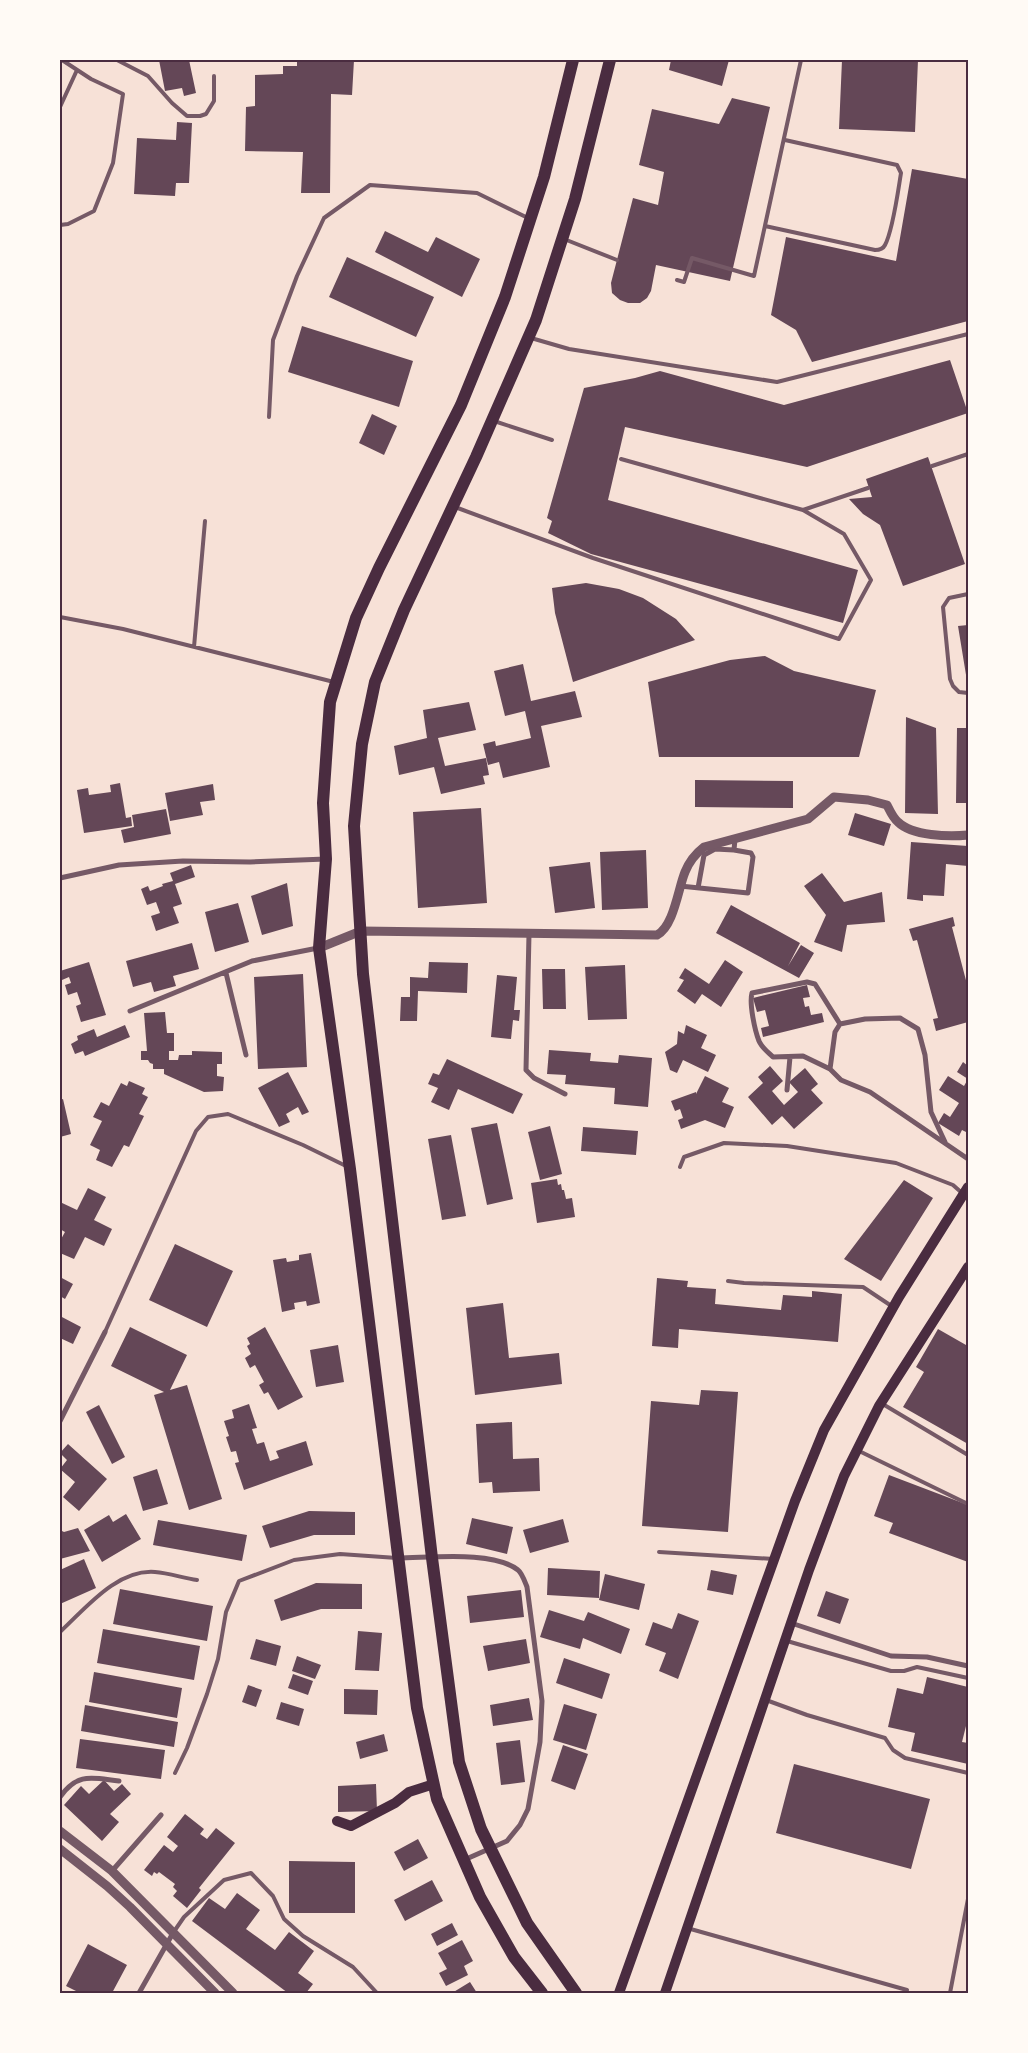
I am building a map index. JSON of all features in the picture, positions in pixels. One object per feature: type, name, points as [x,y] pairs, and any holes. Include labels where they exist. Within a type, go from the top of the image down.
[{"type":"main road","points":[[542,1993],[514,1957],[480,1897],[438,1799],[417,1708],[350,1168],[319,948],[326,859],[323,803],[330,702],[356,618],[378,568],[461,406],[505,297],[544,177],[573,60]]},
{"type":"main road","points":[[576,1993],[527,1923],[481,1829],[459,1762],[432,1558],[363,974],[354,826],[362,744],[373,691],[404,610],[492,421],[536,320],[575,199],[610,60]]},
{"type":"main road","points":[[619,1993],[795,1501],[824,1430],[893,1307],[966,1191]]},
{"type":"main road","points":[[665,1993],[785,1640],[844,1476],[881,1403],[968,1267]]},
{"type":"main road","points":[[337,1822],[351,1826],[374,1816],[409,1792],[434,1784]]},
{"type":"street","points":[[130,1011],[252,962],[319,948],[361,931],[657,934],[662,932],[668,922],[685,871],[695,854],[704,847],[808,819],[834,797],[868,800],[887,805],[898,822],[913,831],[954,836],[968,835]]},
{"type":"street","points":[[734,850],[735,839]]},
{"type":"street","points":[[680,886],[698,888],[748,893],[753,857],[751,852],[715,849],[704,855],[698,888]]},
{"type":"street","points":[[60,878],[137,864],[183,861],[250,862],[326,859]]},
{"type":"street","points":[[529,934],[526,1070],[534,1078],[565,1094]]},
{"type":"street","points":[[226,973],[246,1055]]},
{"type":"street","points":[[840,1024],[815,984],[807,982],[752,993],[750,1000],[758,1040],[772,1057],[803,1056],[830,1068],[841,1080],[870,1092],[968,1159]]},
{"type":"street","points":[[830,1068],[835,1032],[840,1024],[865,1019],[900,1018],[918,1029],[925,1055],[930,1112],[945,1142]]},
{"type":"street","points":[[787,1090],[790,1057]]},
{"type":"street","points":[[60,1421],[105,1332]]},
{"type":"street","points":[[398,1558],[463,1556],[500,1562],[519,1570],[527,1587],[542,1701],[539,1750],[528,1809],[520,1825],[507,1841],[464,1860]]},
{"type":"street","points":[[791,1623],[891,1656],[927,1656],[968,1666]]},
{"type":"street","points":[[60,1797],[68,1785],[76,1780],[86,1778],[119,1781]]},
{"type":"street","points":[[112,1871],[161,1815]]},
{"type":"street","points":[[60,1831],[112,1871],[232,1993]]},
{"type":"street","points":[[60,1850],[107,1886],[215,1993]]},
{"type":"street","points":[[139,1993],[173,1933]]},
{"type":"lane","points":[[60,225],[68,224],[94,211],[113,163],[123,94],[91,79],[62,60]]},
{"type":"lane","points":[[118,60],[148,76],[172,103],[187,116],[206,114],[214,100],[214,76]]},
{"type":"lane","points":[[677,280],[684,282],[692,258],[754,276],[801,60]]},
{"type":"lane","points":[[60,107],[77,70]]},
{"type":"lane","points":[[765,226],[875,250],[882,249],[885,245],[892,221],[902,174],[897,165],[785,140]]},
{"type":"lane","points":[[268,417],[273,340],[297,276],[324,218],[370,185],[477,193],[530,219]]},
{"type":"lane","points":[[562,238],[617,260]]},
{"type":"lane","points":[[529,337],[569,349],[777,382],[968,334]]},
{"type":"lane","points":[[492,421],[552,440]]},
{"type":"lane","points":[[932,466],[968,454]]},
{"type":"lane","points":[[453,506],[593,558],[838,639],[871,580],[844,534],[803,510],[621,459]]},
{"type":"lane","points":[[803,510],[868,488]]},
{"type":"lane","points":[[194,647],[205,521]]},
{"type":"lane","points":[[968,594],[949,598],[943,607],[950,679],[953,686],[959,692],[968,693]]},
{"type":"lane","points":[[60,616],[336,683]]},
{"type":"lane","points":[[105,1332],[196,1131],[208,1117],[228,1114],[303,1145],[350,1168]]},
{"type":"lane","points":[[680,1167],[684,1157],[724,1143],[787,1146],[896,1163],[966,1191]]},
{"type":"lane","points":[[728,1281],[863,1287],[893,1307]]},
{"type":"lane","points":[[881,1403],[968,1455]]},
{"type":"lane","points":[[857,1450],[968,1504]]},
{"type":"lane","points":[[659,1552],[774,1559]]},
{"type":"lane","points":[[175,1773],[187,1748],[207,1694],[218,1659],[226,1612],[239,1581],[294,1560],[340,1554],[398,1558]]},
{"type":"lane","points":[[60,1632],[114,1583],[135,1574],[154,1572],[197,1580]]},
{"type":"lane","points":[[785,1640],[891,1671],[904,1671],[917,1667],[968,1678]]},
{"type":"lane","points":[[765,1700],[807,1715],[885,1738],[893,1750],[905,1758],[968,1772]]},
{"type":"lane","points":[[173,1933],[184,1917],[224,1880],[251,1873],[273,1896],[284,1919],[303,1936],[353,1967],[378,1993]]},
{"type":"lane","points":[[950,1993],[968,1899]]},
{"type":"lane","points":[[688,1928],[907,1990]]},
{"type":"building","points":[[159,60],[189,60],[196,93],[184,96],[182,88],[165,91]]},
{"type":"building","points":[[297,60],[354,60],[352,95],[331,94],[330,193],[301,193],[303,152],[245,151],[246,107],[255,106],[255,75],[283,74],[283,66],[297,66]]},
{"type":"building","points":[[671,60],[729,60],[722,86],[669,70]]},
{"type":"building","points":[[842,60],[918,60],[915,132],[839,129]]},
{"type":"building","points":[[732,98],[770,107],[730,281],[656,265],[651,291],[647,298],[640,303],[628,303],[620,300],[612,293],[611,283],[633,198],[658,205],[664,172],[639,165],[652,109],[719,124]]},
{"type":"building","points":[[177,122],[192,123],[189,183],[176,183],[175,196],[134,194],[137,138],[176,140]]},
{"type":"building","points":[[912,169],[968,179],[968,321],[812,362],[796,330],[771,315],[786,237],[896,261]]},
{"type":"building","points":[[385,231],[428,252],[436,237],[480,259],[462,297],[375,252]]},
{"type":"building","points":[[347,257],[434,297],[416,337],[329,297]]},
{"type":"building","points":[[302,326],[413,361],[399,407],[288,372]]},
{"type":"building","points":[[950,360],[968,413],[807,467],[625,427],[608,500],[858,570],[843,623],[591,554],[548,533],[552,521],[547,518],[584,388],[660,371],[784,405]]},
{"type":"building","points":[[372,414],[397,426],[384,455],[359,443]]},
{"type":"building","points":[[928,457],[965,564],[903,586],[880,525],[863,514],[849,499],[872,497],[866,479]]},
{"type":"building","points":[[586,583],[619,589],[643,598],[676,619],[695,640],[573,682],[555,613],[552,588]]},
{"type":"building","points":[[968,625],[968,681],[967,681],[958,626]]},
{"type":"building","points":[[765,656],[794,671],[876,690],[859,757],[659,757],[648,682],[730,660]]},
{"type":"building","points":[[523,664],[531,701],[575,691],[582,717],[541,726],[550,767],[503,778],[499,762],[488,765],[483,744],[495,741],[496,746],[531,738],[525,711],[505,716],[494,671]]},
{"type":"building","points":[[469,702],[476,730],[438,738],[445,766],[486,758],[489,775],[483,776],[485,784],[441,794],[434,767],[399,775],[394,746],[427,738],[423,710]]},
{"type":"building","points":[[906,717],[936,728],[938,814],[905,813]]},
{"type":"building","points":[[957,728],[968,728],[968,803],[956,803]]},
{"type":"building","points":[[695,780],[793,781],[793,808],[695,807]]},
{"type":"building","points":[[120,783],[126,818],[131,817],[132,826],[84,833],[77,790],[88,788],[89,795],[111,792],[110,785]]},
{"type":"building","points":[[213,784],[215,800],[200,802],[203,815],[170,821],[165,793]]},
{"type":"building","points":[[481,808],[487,903],[418,908],[413,812]]},
{"type":"building","points":[[166,809],[171,834],[124,843],[121,830],[134,827],[132,815]]},
{"type":"building","points":[[855,813],[891,824],[884,846],[848,835]]},
{"type":"building","points":[[911,842],[968,846],[968,866],[946,864],[944,896],[923,895],[923,901],[907,899]]},
{"type":"building","points":[[646,850],[648,908],[602,910],[600,852]]},
{"type":"building","points":[[590,862],[595,908],[555,913],[549,867]]},
{"type":"building","points":[[191,865],[195,877],[175,884],[182,904],[173,907],[179,923],[156,931],[151,916],[160,913],[156,902],[147,905],[141,889],[148,886],[150,891],[163,886],[162,884],[173,881],[170,873]]},
{"type":"building","points":[[822,873],[844,902],[882,892],[885,922],[847,925],[842,952],[814,942],[826,915],[804,886]]},
{"type":"building","points":[[287,883],[293,926],[262,935],[251,896]]},
{"type":"building","points":[[238,903],[249,942],[215,952],[205,912]]},
{"type":"building","points":[[731,905],[800,943],[788,966],[801,945],[814,953],[799,978],[716,933]]},
{"type":"building","points":[[953,917],[955,926],[952,927],[968,988],[968,1022],[936,1031],[933,1019],[938,1018],[917,940],[913,941],[909,929]]},
{"type":"building","points":[[192,943],[199,969],[173,976],[176,986],[154,992],[151,982],[133,987],[126,961]]},
{"type":"building","points":[[725,960],[743,972],[721,1007],[702,994],[695,1004],[677,991],[684,980],[679,978],[685,968],[709,984]]},
{"type":"building","points":[[89,962],[106,1015],[81,1022],[76,1006],[81,1004],[77,992],[68,995],[65,985],[71,983],[69,977],[62,980],[60,971]]},
{"type":"building","points":[[429,962],[468,963],[467,993],[418,991],[417,1021],[400,1021],[401,997],[410,997],[410,977],[428,978]]},
{"type":"building","points":[[625,965],[627,1019],[588,1020],[585,967]]},
{"type":"building","points":[[542,969],[565,969],[566,1009],[543,1009]]},
{"type":"building","points":[[303,974],[307,1067],[258,1069],[254,977]]},
{"type":"building","points":[[497,975],[517,977],[514,1010],[520,1010],[519,1021],[513,1020],[511,1039],[491,1037]]},
{"type":"building","points":[[807,985],[810,997],[803,998],[805,1007],[809,1006],[811,1015],[822,1013],[824,1022],[763,1037],[761,1028],[769,1026],[765,1010],[757,1012],[753,998]]},
{"type":"building","points":[[165,1012],[167,1033],[174,1033],[174,1051],[169,1051],[169,1060],[178,1060],[179,1055],[192,1055],[192,1051],[222,1052],[222,1064],[217,1064],[217,1076],[224,1077],[223,1091],[204,1092],[164,1074],[164,1069],[153,1069],[153,1064],[148,1060],[141,1060],[141,1051],[147,1051],[144,1013]]},
{"type":"building","points":[[125,1025],[130,1037],[85,1056],[83,1051],[75,1054],[71,1044],[78,1040],[77,1036],[94,1029],[97,1037]]},
{"type":"building","points":[[686,1025],[707,1035],[701,1048],[716,1055],[708,1072],[683,1060],[677,1073],[670,1070],[665,1052],[677,1044],[678,1031],[684,1034]]},
{"type":"building","points":[[549,1050],[591,1053],[590,1061],[618,1063],[619,1055],[652,1058],[648,1107],[614,1104],[615,1088],[565,1084],[566,1075],[547,1074]]},
{"type":"building","points":[[447,1059],[523,1094],[513,1114],[458,1089],[449,1110],[431,1102],[438,1088],[428,1084],[433,1073],[439,1075]]},
{"type":"building","points":[[963,1062],[968,1066],[968,1079],[957,1072]]},
{"type":"building","points":[[770,1066],[783,1081],[772,1091],[784,1105],[798,1092],[789,1082],[805,1068],[818,1084],[811,1090],[823,1103],[794,1129],[782,1116],[772,1125],[748,1097],[763,1083],[758,1077]]},
{"type":"building","points":[[288,1072],[309,1112],[302,1115],[298,1107],[286,1114],[290,1122],[279,1127],[258,1088]]},
{"type":"building","points":[[705,1076],[729,1088],[722,1102],[734,1107],[725,1128],[705,1120],[681,1129],[678,1120],[683,1118],[680,1109],[675,1111],[671,1101],[696,1092],[696,1094]]},
{"type":"building","points":[[948,1076],[964,1086],[968,1079],[968,1133],[962,1130],[959,1136],[938,1123],[944,1113],[950,1117],[959,1103],[939,1090]]},
{"type":"building","points":[[129,1081],[145,1088],[142,1094],[148,1097],[139,1114],[144,1116],[129,1147],[124,1145],[112,1167],[96,1160],[100,1150],[90,1145],[102,1121],[93,1117],[101,1102],[109,1106],[121,1083],[127,1086]]},
{"type":"building","points":[[63,1099],[71,1134],[60,1137],[60,1100]]},
{"type":"building","points":[[497,1123],[513,1199],[487,1205],[471,1128]]},
{"type":"building","points":[[550,1126],[562,1174],[540,1180],[528,1132]]},
{"type":"building","points":[[583,1127],[638,1131],[636,1155],[581,1151]]},
{"type":"building","points":[[451,1135],[466,1216],[442,1220],[428,1139]]},
{"type":"building","points":[[557,1179],[558,1185],[561,1184],[562,1190],[564,1190],[566,1199],[572,1198],[575,1217],[537,1223],[531,1183]]},
{"type":"building","points":[[904,1180],[933,1198],[881,1281],[844,1259]]},
{"type":"building","points":[[88,1188],[106,1197],[94,1220],[112,1229],[104,1246],[85,1237],[74,1259],[60,1253],[60,1241],[65,1232],[60,1229],[60,1202],[77,1210]]},
{"type":"building","points":[[175,1244],[233,1271],[207,1327],[149,1300]]},
{"type":"building","points":[[311,1253],[320,1303],[307,1306],[306,1301],[294,1303],[295,1309],[282,1312],[273,1260],[286,1258],[287,1262],[299,1260],[299,1255]]},
{"type":"building","points":[[60,1277],[73,1284],[65,1299],[60,1296]]},
{"type":"building","points":[[657,1278],[688,1281],[687,1287],[716,1289],[715,1304],[781,1310],[783,1295],[812,1297],[812,1291],[842,1294],[838,1342],[679,1329],[678,1348],[652,1346]]},
{"type":"building","points":[[503,1303],[509,1358],[559,1353],[562,1384],[475,1395],[466,1308]]},
{"type":"building","points":[[60,1316],[81,1327],[73,1344],[60,1338]]},
{"type":"building","points":[[130,1327],[187,1355],[170,1390],[187,1385],[222,1499],[189,1510],[154,1395],[164,1392],[111,1366]]},
{"type":"building","points":[[265,1327],[303,1397],[278,1410],[268,1392],[264,1394],[259,1385],[264,1382],[255,1365],[250,1368],[245,1358],[251,1354],[247,1346],[250,1344],[247,1338]]},
{"type":"building","points":[[938,1329],[966,1345],[968,1341],[968,1444],[903,1407],[924,1372],[916,1367]]},
{"type":"building","points":[[338,1345],[344,1382],[316,1387],[310,1350]]},
{"type":"building","points":[[701,1390],[738,1392],[728,1532],[642,1526],[651,1401],[699,1405]]},
{"type":"building","points":[[249,1404],[257,1428],[252,1429],[257,1444],[264,1442],[270,1461],[279,1458],[276,1451],[306,1441],[313,1465],[244,1490],[235,1463],[239,1462],[236,1451],[231,1452],[226,1437],[229,1436],[224,1421],[234,1418],[232,1410]]},
{"type":"building","points":[[99,1405],[125,1457],[112,1464],[86,1412]]},
{"type":"building","points":[[512,1422],[513,1459],[539,1458],[540,1491],[493,1493],[492,1482],[479,1483],[476,1424]]},
{"type":"building","points":[[68,1444],[107,1479],[79,1511],[63,1497],[75,1482],[60,1469],[67,1460],[60,1453]]},
{"type":"building","points":[[157,1469],[168,1504],[143,1511],[133,1477]]},
{"type":"building","points":[[889,1475],[968,1505],[968,1562],[889,1533],[893,1523],[874,1516]]},
{"type":"building","points":[[309,1511],[355,1512],[355,1535],[314,1535],[270,1548],[262,1526]]},
{"type":"building","points":[[126,1514],[141,1539],[102,1562],[84,1530],[109,1515],[113,1522]]},
{"type":"building","points":[[472,1518],[513,1527],[507,1554],[466,1544]]},
{"type":"building","points":[[563,1519],[569,1542],[530,1553],[523,1530]]},
{"type":"building","points":[[158,1520],[247,1535],[242,1561],[153,1545]]},
{"type":"building","points":[[78,1528],[90,1551],[60,1559],[60,1530],[64,1532]]},
{"type":"building","points":[[84,1559],[96,1588],[60,1604],[60,1570]]},
{"type":"building","points":[[548,1568],[600,1571],[599,1598],[547,1595]]},
{"type":"building","points":[[711,1570],[737,1575],[733,1595],[707,1590]]},
{"type":"building","points":[[605,1574],[645,1584],[639,1610],[599,1600]]},
{"type":"building","points":[[316,1583],[362,1584],[362,1609],[321,1609],[281,1621],[274,1600]]},
{"type":"building","points":[[120,1589],[213,1606],[207,1641],[113,1624]]},
{"type":"building","points":[[521,1590],[524,1617],[470,1623],[467,1596]]},
{"type":"building","points":[[826,1591],[849,1599],[840,1624],[817,1616]]},
{"type":"building","points":[[549,1610],[584,1621],[588,1612],[630,1629],[621,1654],[583,1638],[580,1649],[540,1637]]},
{"type":"building","points":[[678,1613],[699,1621],[678,1679],[659,1671],[666,1653],[645,1645],[653,1622],[672,1629]]},
{"type":"building","points":[[103,1629],[200,1646],[194,1680],[97,1663]]},
{"type":"building","points":[[358,1631],[382,1633],[379,1671],[355,1670]]},
{"type":"building","points":[[256,1639],[281,1646],[276,1666],[250,1659]]},
{"type":"building","points":[[526,1639],[530,1663],[488,1671],[483,1646]]},
{"type":"building","points":[[297,1656],[321,1665],[315,1679],[292,1671]]},
{"type":"building","points":[[564,1658],[610,1674],[602,1699],[556,1683]]},
{"type":"building","points":[[94,1672],[182,1688],[177,1718],[89,1702]]},
{"type":"building","points":[[293,1674],[313,1681],[308,1695],[288,1688]]},
{"type":"building","points":[[927,1677],[968,1687],[968,1718],[962,1742],[968,1743],[968,1764],[911,1751],[915,1733],[888,1727],[897,1688],[923,1694]]},
{"type":"building","points":[[248,1685],[262,1690],[256,1707],[242,1702]]},
{"type":"building","points":[[344,1689],[378,1690],[377,1715],[344,1714]]},
{"type":"building","points":[[529,1698],[533,1720],[493,1726],[490,1705]]},
{"type":"building","points":[[281,1702],[304,1709],[299,1726],[276,1719]]},
{"type":"building","points":[[564,1704],[597,1714],[586,1750],[553,1740]]},
{"type":"building","points":[[85,1705],[178,1722],[174,1747],[81,1731]]},
{"type":"building","points":[[384,1734],[388,1751],[360,1759],[356,1742]]},
{"type":"building","points":[[80,1739],[165,1750],[161,1779],[76,1768]]},
{"type":"building","points":[[520,1740],[525,1782],[501,1785],[496,1743]]},
{"type":"building","points":[[563,1745],[588,1754],[575,1790],[551,1781]]},
{"type":"building","points":[[794,1764],[930,1799],[911,1869],[776,1833]]},
{"type":"building","points":[[104,1780],[114,1791],[122,1784],[131,1794],[110,1814],[119,1822],[102,1841],[64,1805],[81,1786],[89,1794]]},
{"type":"building","points":[[376,1784],[377,1811],[338,1812],[338,1786]]},
{"type":"building","points":[[185,1814],[204,1829],[200,1834],[207,1839],[216,1828],[235,1843],[199,1888],[201,1890],[187,1908],[173,1896],[177,1891],[173,1887],[175,1884],[159,1872],[157,1874],[154,1872],[152,1876],[144,1870],[164,1845],[173,1852],[178,1846],[167,1837]]},
{"type":"building","points":[[418,1839],[428,1858],[404,1871],[394,1852]]},
{"type":"building","points":[[289,1861],[355,1862],[355,1913],[289,1913]]},
{"type":"building","points":[[432,1880],[443,1901],[405,1921],[394,1900]]},
{"type":"building","points":[[237,1893],[260,1910],[246,1929],[275,1950],[289,1932],[314,1951],[298,1973],[313,1984],[306,1993],[288,1993],[192,1921],[209,1898],[225,1909]]},
{"type":"building","points":[[452,1923],[458,1935],[437,1946],[431,1934]]},
{"type":"building","points":[[462,1940],[473,1961],[464,1966],[468,1975],[446,1986],[439,1973],[447,1969],[438,1953]]},
{"type":"building","points":[[88,1944],[127,1965],[112,1993],[80,1993],[66,1986]]},
{"type":"building","points":[[470,1982],[477,1993],[452,1993]]}]
